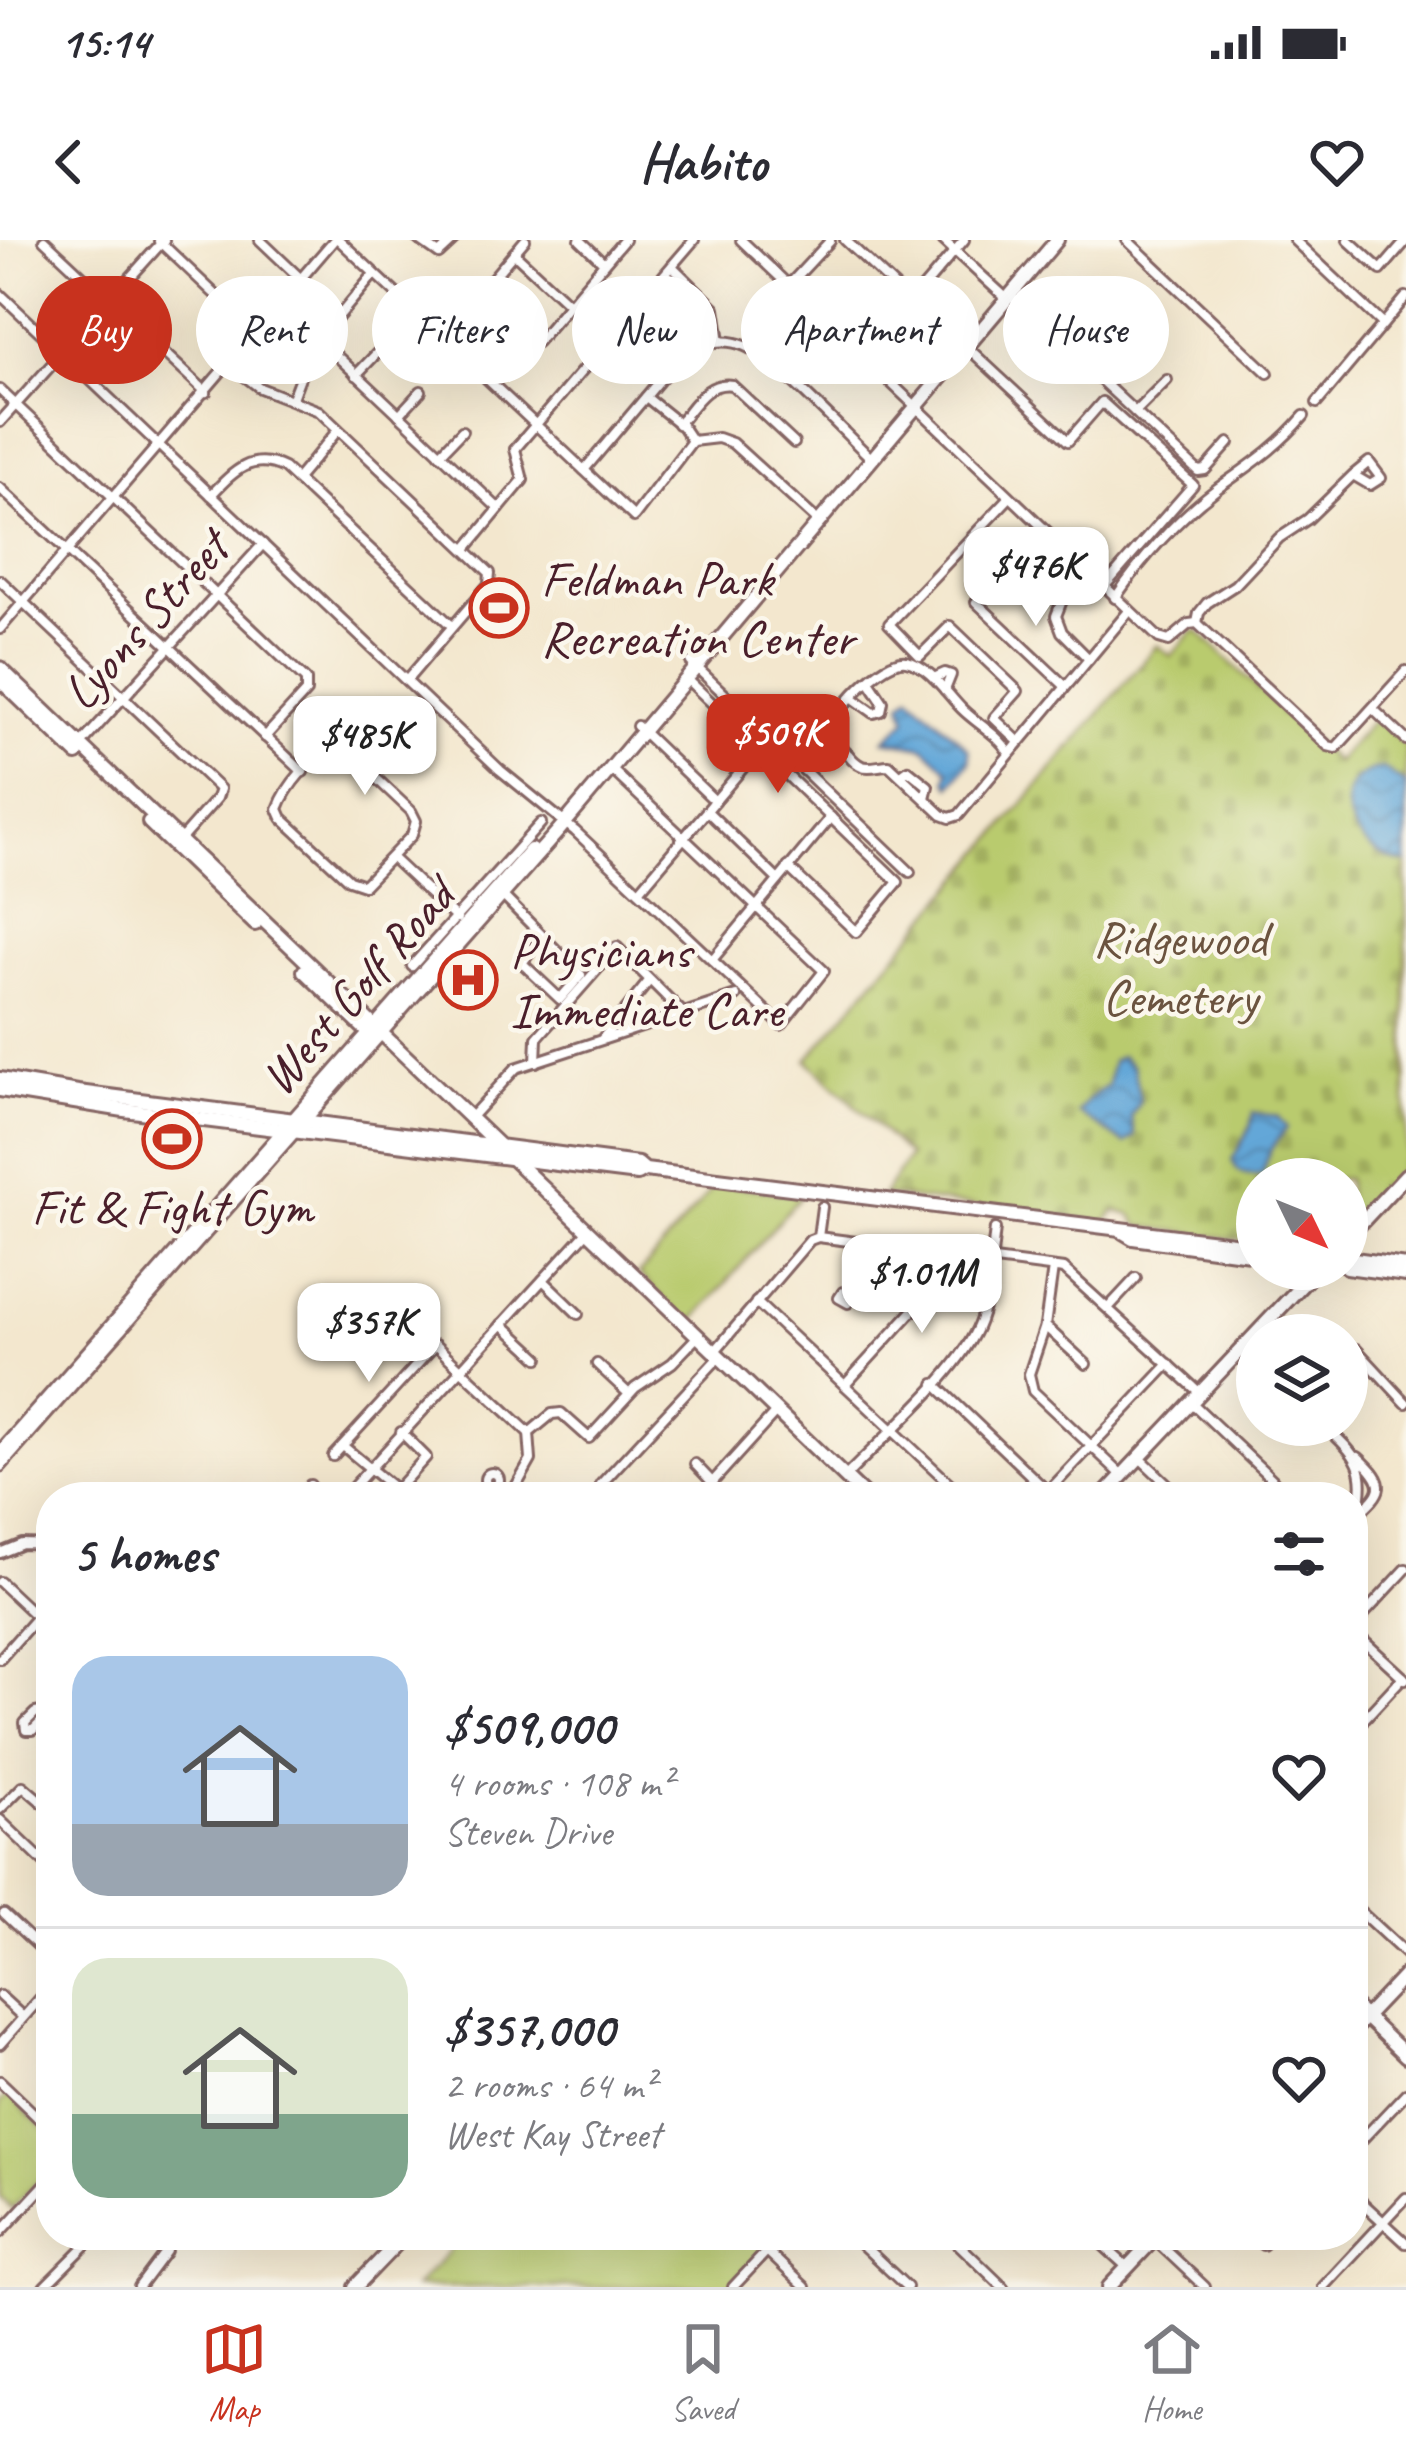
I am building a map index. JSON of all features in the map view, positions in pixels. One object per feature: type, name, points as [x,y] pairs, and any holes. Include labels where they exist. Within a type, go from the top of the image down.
[{"type":"main road","name":"West Golf Road","points":[[1021,276],[1047,240]]},
{"type":"main road","name":"West Golf Road","points":[[1025,276],[1058,240]]},
{"type":"main road","name":"West Golf Road","points":[[979,331],[1003,300]]},
{"type":"main road","name":"West Golf Road","points":[[691,670],[1003,300]]},
{"type":"main road","name":"West Golf Road","points":[[913,406],[933,384]]},
{"type":"main road","name":"West Golf Road","points":[[463,925],[502,896],[870,457]]},
{"type":"main road","points":[[0,668],[470,1122],[465,1142]]},
{"type":"main road","points":[[0,680],[850,1482]]},
{"type":"main road","name":"West Golf Road","points":[[0,1453],[268,1147],[294,1125],[369,1028],[392,1014],[463,925],[611,769],[639,729]]},
{"type":"main road","points":[[369,1028],[373,1018],[392,1014],[396,1047]]},
{"type":"main road","name":"West Golf Road","points":[[0,1466],[294,1125],[369,1028]]},
{"type":"main road","points":[[0,1078],[294,1125],[638,1164],[644,1170]]},
{"type":"main road","points":[[0,1090],[252,1126],[294,1125],[465,1142],[539,1162],[637,1174],[644,1170],[1121,1232],[1133,1238],[1236,1253]]},
{"type":"main road","points":[[252,1126],[266,1135],[268,1147]]},
{"type":"main road","points":[[502,1152],[537,1179],[658,1300]]},
{"type":"main road","points":[[537,1179],[534,1170],[539,1162]]},
{"type":"main road","points":[[1368,1215],[1406,1174]]},
{"type":"main road","points":[[1121,1232],[1133,1229],[1236,1243]]},
{"type":"main road","points":[[1368,1261],[1406,1266]]},
{"type":"main road","points":[[1368,1270],[1406,1275]]},
{"type":"main road","points":[[1275,1314],[1297,1290]]},
{"type":"main road","points":[[1116,1482],[1236,1356]]},
{"type":"main road","points":[[1368,2013],[1406,1974]]},
{"type":"main road","points":[[1368,2019],[1406,2056]]},
{"type":"main road","points":[[355,2287],[391,2250]]},
{"type":"main road","points":[[1112,2286],[1143,2250]]},
{"type":"street","points":[[44,240],[82,276]]},
{"type":"street","points":[[260,240],[298,276]]},
{"type":"street","points":[[304,276],[336,240],[374,274],[348,305]]},
{"type":"street","points":[[419,240],[439,254],[454,240]]},
{"type":"street","points":[[495,276],[525,240]]},
{"type":"street","points":[[580,240],[604,263]]},
{"type":"street","points":[[548,327],[624,240]]},
{"type":"street","points":[[466,548],[524,480],[514,453],[694,240]]},
{"type":"street","points":[[741,240],[779,276]]},
{"type":"street","points":[[844,240],[883,276]]},
{"type":"street","points":[[943,240],[1003,293]]},
{"type":"street","points":[[933,276],[964,240]]},
{"type":"street","points":[[1127,240],[1268,374]]},
{"type":"street","points":[[1294,240],[1383,324]]},
{"type":"street","points":[[1348,240],[1381,270],[1406,242]]},
{"type":"street","points":[[131,276],[161,241],[197,276]]},
{"type":"street","points":[[797,276],[830,241]]},
{"type":"street","points":[[514,254],[569,304]]},
{"type":"street","points":[[672,266],[715,308],[720,341]]},
{"type":"street","points":[[0,295],[36,329]]},
{"type":"street","points":[[1317,403],[1406,297]]},
{"type":"street","points":[[584,470],[683,355],[720,341],[757,352],[870,457]]},
{"type":"street","points":[[356,375],[372,358]]},
{"type":"street","points":[[979,358],[1068,441],[1102,402],[1193,485],[1103,587]]},
{"type":"street","points":[[172,360],[206,392]]},
{"type":"street","points":[[348,367],[500,509]]},
{"type":"street","points":[[0,422],[36,381]]},
{"type":"street","points":[[679,424],[708,389],[724,383],[737,389],[794,443]]},
{"type":"street","points":[[95,384],[500,770],[562,821],[781,1025],[824,971],[611,769]]},
{"type":"street","points":[[0,628],[213,384]]},
{"type":"street","points":[[255,384],[315,408],[491,576],[406,680]]},
{"type":"street","points":[[292,398],[297,384]]},
{"type":"street","points":[[493,384],[634,518],[692,441],[718,438],[732,443],[816,520]]},
{"type":"street","points":[[892,384],[1159,638],[1169,641],[1197,623]]},
{"type":"street","points":[[1105,384],[1198,471],[1205,470],[1229,442]]},
{"type":"street","points":[[1136,412],[1163,384]]},
{"type":"street","points":[[0,390],[308,686],[266,737]]},
{"type":"street","points":[[399,415],[421,391]]},
{"type":"street","points":[[646,397],[692,441]]},
{"type":"street","points":[[1115,598],[1169,530],[1281,444],[1304,416]]},
{"type":"street","points":[[297,479],[339,429]]},
{"type":"street","points":[[440,454],[462,431]]},
{"type":"street","points":[[211,495],[251,462],[275,464],[297,479],[452,626]]},
{"type":"street","points":[[1197,623],[1207,603],[1235,585],[1279,538],[1308,519],[1353,475]]},
{"type":"street","points":[[0,488],[303,772]]},
{"type":"street","points":[[1010,498],[889,624],[920,656],[950,626],[1018,691],[994,718],[1018,741]]},
{"type":"street","name":"Lyons Street","points":[[80,745],[263,544]]},
{"type":"street","points":[[1023,555],[976,602],[1065,686]]},
{"type":"street","points":[[1089,573],[1063,598],[1056,616],[1062,632],[1089,659]]},
{"type":"street","points":[[0,580],[220,789],[219,797],[180,840]]},
{"type":"street","points":[[1009,752],[934,678],[900,660],[882,667],[835,718],[832,739],[865,768],[889,765],[942,815],[959,815],[1129,611]]},
{"type":"street","points":[[1197,623],[1328,746],[1336,748],[1406,671]]},
{"type":"street","points":[[691,670],[759,749],[898,882],[856,932],[788,868]]},
{"type":"street","points":[[691,670],[910,872]]},
{"type":"street","points":[[853,698],[874,713],[881,711],[884,702],[868,681]]},
{"type":"street","points":[[1373,710],[1406,740]]},
{"type":"street","points":[[639,729],[715,801]]},
{"type":"street","points":[[339,745],[411,811],[415,830],[372,881],[357,885],[282,818],[279,804],[303,772],[326,748],[339,745]]},
{"type":"street","points":[[639,891],[759,749]]},
{"type":"street","points":[[707,811],[778,880]]},
{"type":"street","points":[[712,960],[830,817]]},
{"type":"street","points":[[412,966],[463,925],[541,823]]},
{"type":"street","points":[[392,858],[463,925]]},
{"type":"street","points":[[502,896],[542,936],[581,975],[560,999],[522,963],[542,936]]},
{"type":"street","points":[[536,1062],[537,1038],[617,947],[683,1013]]},
{"type":"street","points":[[602,1039],[649,981]]},
{"type":"street","points":[[470,1122],[515,1069],[736,996]]},
{"type":"street","points":[[818,1237],[822,1207]]},
{"type":"street","points":[[845,1477],[960,1355],[980,1320],[995,1229]]},
{"type":"street","points":[[357,1482],[584,1235]]},
{"type":"street","points":[[603,1482],[810,1240],[818,1237],[1073,1274],[1169,1364],[1274,1482]]},
{"type":"street","points":[[851,1296],[867,1279],[871,1244]]},
{"type":"street","points":[[845,1384],[919,1304],[927,1252]]},
{"type":"street","points":[[1053,1268],[1045,1326],[1029,1374],[1033,1391],[1122,1475]]},
{"type":"street","points":[[1109,1307],[1136,1279]]},
{"type":"street","points":[[543,1280],[578,1314]]},
{"type":"street","points":[[756,1302],[948,1482]]},
{"type":"street","points":[[502,1324],[539,1358]]},
{"type":"street","points":[[1045,1326],[1086,1364]]},
{"type":"street","points":[[529,1432],[552,1414],[561,1413],[589,1438],[629,1394],[698,1337]]},
{"type":"street","points":[[333,1456],[436,1345],[529,1432],[531,1460],[519,1482]]},
{"type":"street","points":[[1368,1361],[1406,1403]]},
{"type":"street","points":[[597,1364],[629,1394]]},
{"type":"street","points":[[1058,1482],[1169,1364]]},
{"type":"street","points":[[935,1384],[1034,1482]]},
{"type":"street","points":[[714,1482],[775,1413]]},
{"type":"street","points":[[401,1432],[425,1460],[404,1482]]},
{"type":"street","points":[[343,1446],[385,1482]]},
{"type":"street","points":[[1346,1446],[1377,1474],[1381,1488],[1368,1506]]},
{"type":"street","points":[[1356,1456],[1363,1482]]},
{"type":"street","points":[[1139,1457],[1165,1482]]},
{"type":"street","points":[[695,1464],[712,1482]]},
{"type":"street","points":[[0,1553],[22,1544],[36,1544]]},
{"type":"street","points":[[1368,1610],[1406,1569]]},
{"type":"street","points":[[0,1582],[36,1615]]},
{"type":"street","points":[[0,1659],[36,1619]]},
{"type":"street","points":[[1368,1644],[1404,1679],[1368,1716]]},
{"type":"street","points":[[0,1809],[23,1786],[36,1797]]},
{"type":"street","points":[[0,1821],[36,1855]]},
{"type":"street","points":[[4,1914],[36,1944]]},
{"type":"street","points":[[1368,1919],[1406,1954]]},
{"type":"street","points":[[0,1996],[23,2017]]},
{"type":"street","points":[[0,2044],[36,2003]]},
{"type":"street","points":[[0,2080],[36,2115]]},
{"type":"street","points":[[1368,2133],[1406,2093]]},
{"type":"street","points":[[0,2233],[36,2194]]},
{"type":"street","points":[[1368,2238],[1406,2198]]},
{"type":"street","points":[[1368,2208],[1406,2243]]},
{"type":"street","points":[[44,2287],[81,2250]]},
{"type":"street","points":[[139,2287],[165,2250]]},
{"type":"street","points":[[867,2250],[907,2287]]},
{"type":"street","points":[[965,2250],[1003,2287]]},
{"type":"street","points":[[1108,2250],[1127,2267]]},
{"type":"street","points":[[1169,2250],[1205,2287]]},
{"type":"street","points":[[1323,2287],[1357,2250]]},
{"type":"street","points":[[733,2287],[767,2251],[806,2287]]},
{"type":"green space","name":"Ridgewood Cemetery","points":[[1198,631],[1336,762],[1372,721],[1379,721],[1406,746],[1406,1164],[1368,1205],[1368,1158],[1236,1158],[1236,1239],[1139,1226],[1132,1215],[1116,1211],[1105,1222],[883,1195],[909,1156],[807,1060],[1157,645],[1171,656]]},
{"type":"green space","points":[[716,1184],[801,1195],[690,1325],[639,1274]]},
{"type":"green space","points":[[8,2095],[36,2122],[36,2184],[12,2209],[0,2197],[0,2103]]},
{"type":"green space","points":[[450,2250],[765,2250],[730,2287],[415,2287]]},
{"type":"water","points":[[910,695],[969,749],[970,761],[951,786],[949,770],[924,747],[885,740],[907,719],[902,703]]},
{"type":"water","points":[[1383,768],[1406,785],[1406,863],[1370,847],[1349,817],[1351,786],[1363,775]]},
{"type":"water","points":[[1121,1056],[1133,1066],[1140,1101],[1131,1117],[1135,1136],[1125,1144],[1078,1113],[1108,1085],[1112,1062]]},
{"type":"water","points":[[1253,1113],[1277,1116],[1287,1128],[1268,1158],[1236,1158],[1236,1167],[1232,1160]]},
{"type":"place","name":"Feldman Park Recreation Center","points":[[499,608]]},
{"type":"place","name":"Physicians Immediate Care","points":[[468,980]]},
{"type":"place","name":"Fit & Fight Gym","points":[[172,1139]]}]
